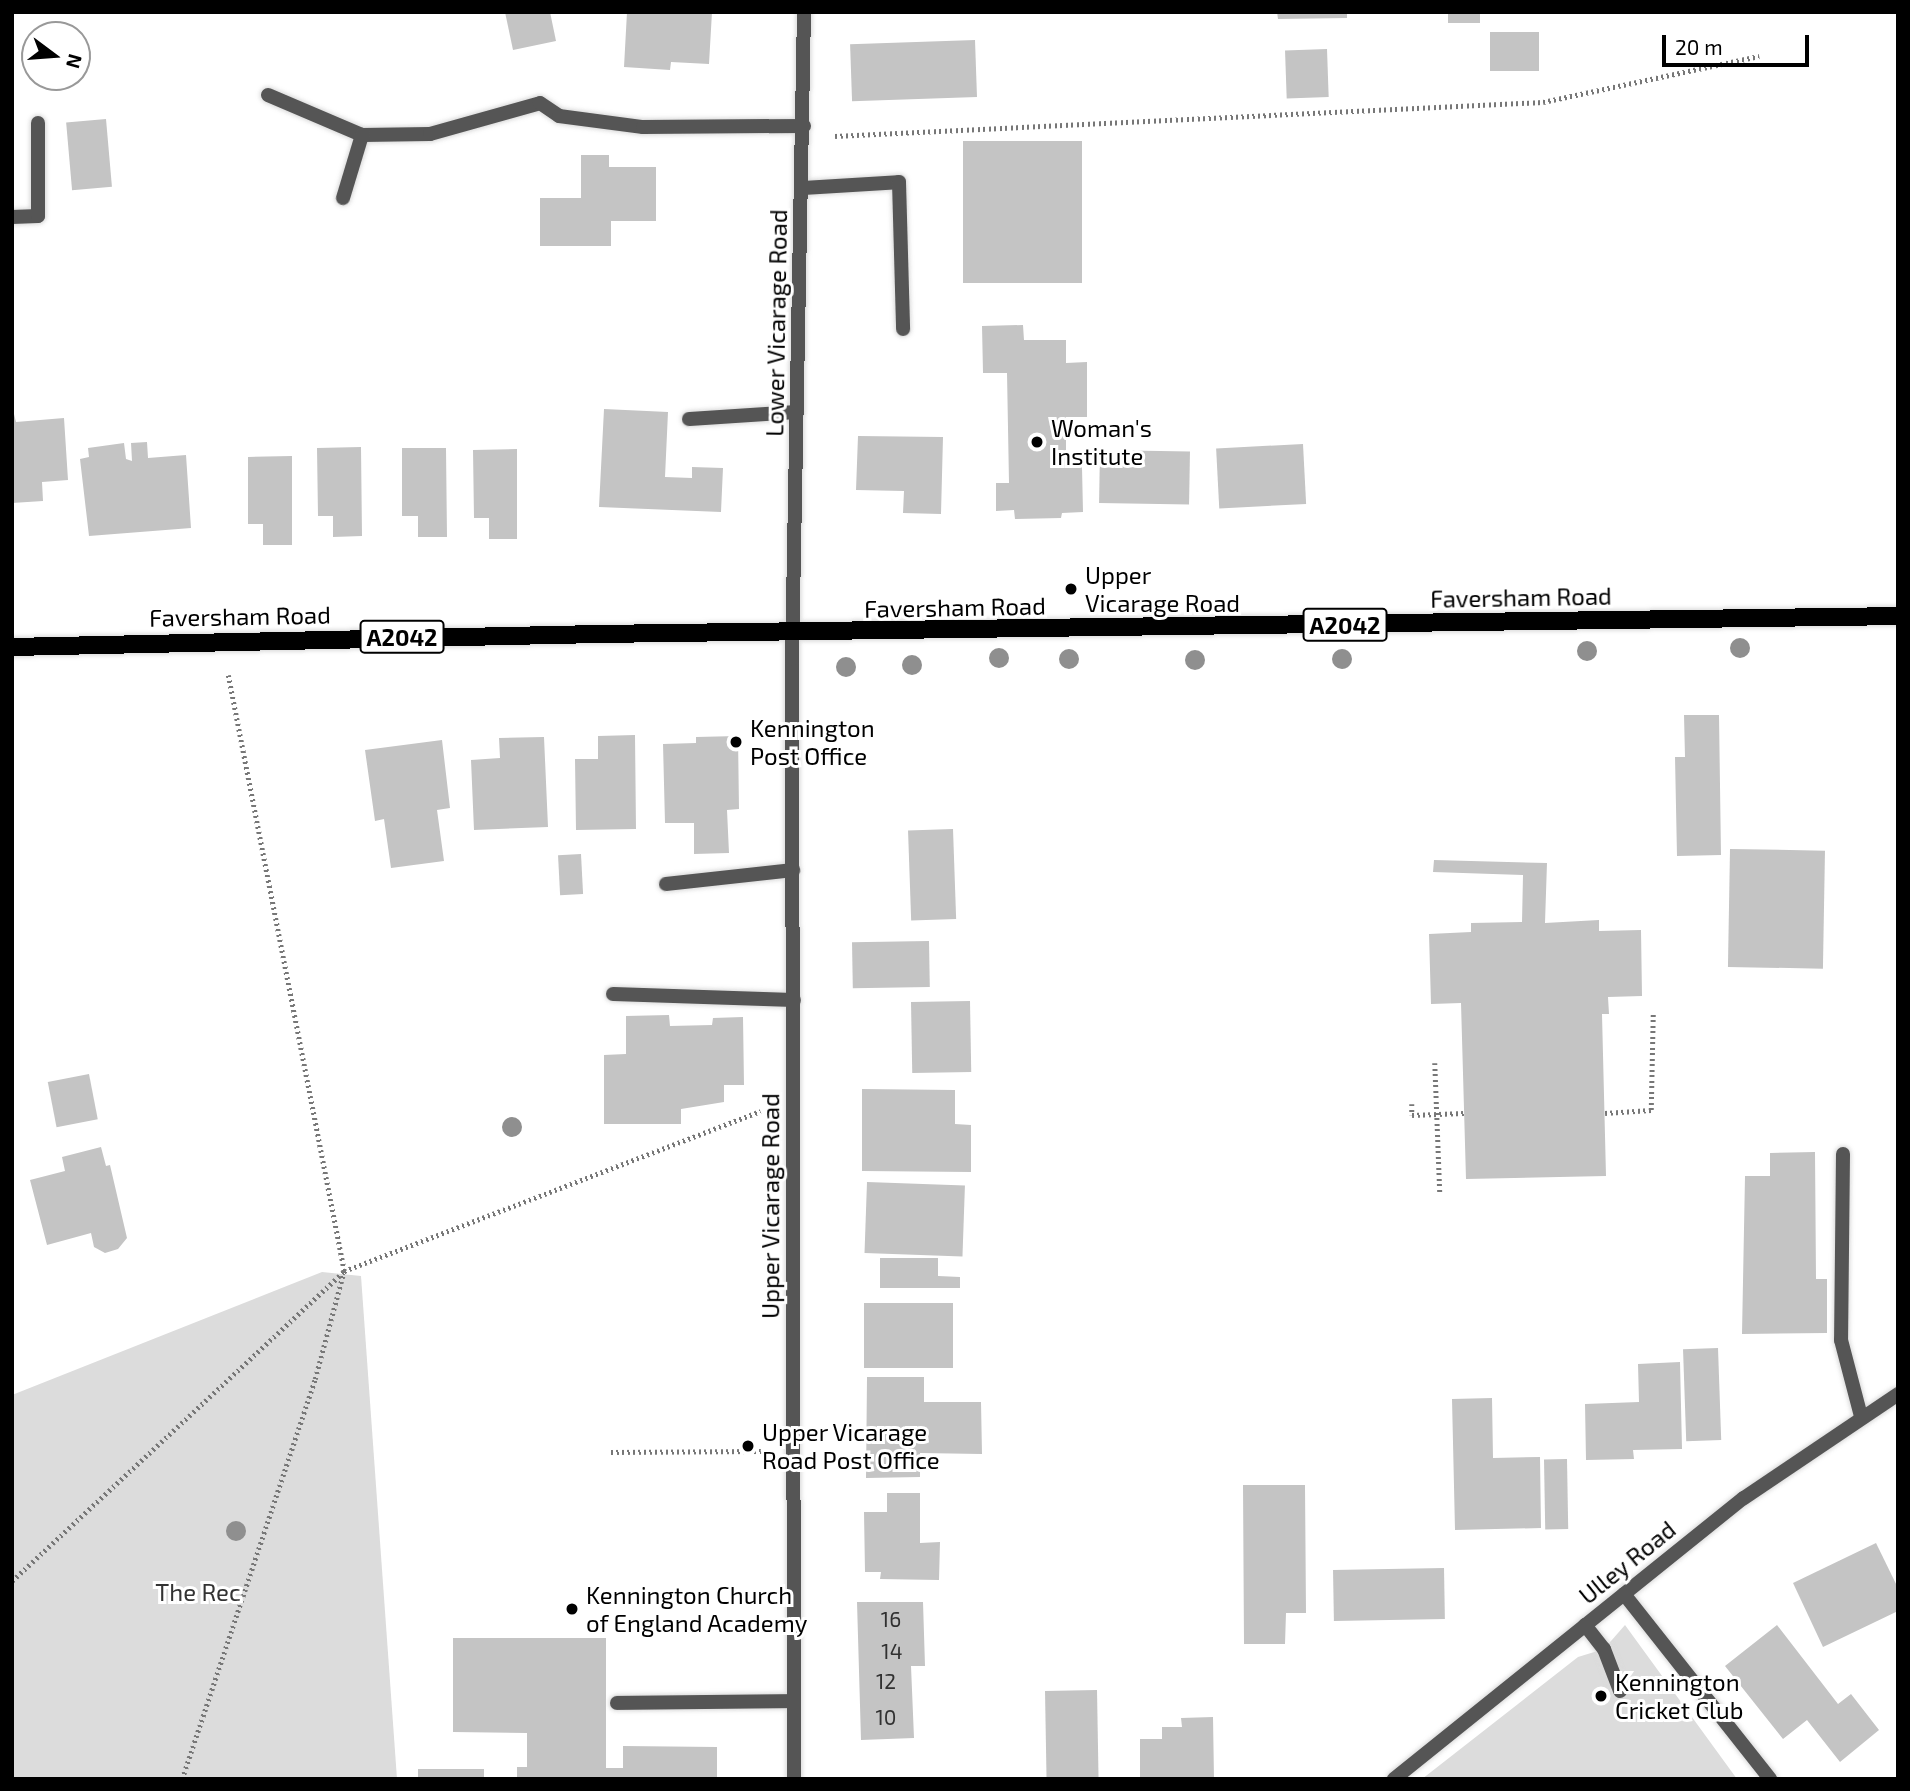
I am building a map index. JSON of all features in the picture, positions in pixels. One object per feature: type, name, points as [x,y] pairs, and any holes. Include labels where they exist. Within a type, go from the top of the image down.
[{"type":"main road","name":"Faversham Road","points":[[12,647],[221,640],[792,634],[1898,616]]},
{"type":"street","name":"Lower Vicarage Road","points":[[792,634],[804,132],[804,12]]},
{"type":"street","points":[[268,95],[362,135],[430,134],[540,103],[559,117],[643,127],[804,132]]},
{"type":"street","points":[[12,217],[38,216],[38,123]]},
{"type":"street","points":[[343,198],[362,135]]},
{"type":"street","points":[[802,188],[899,182],[904,329]]},
{"type":"street","points":[[689,419],[797,412]]},
{"type":"street","name":"Upper Vicarage Road","points":[[792,634],[794,1000],[791,1451],[794,1779]]},
{"type":"street","points":[[666,884],[793,870]]},
{"type":"street","points":[[612,994],[794,1000]]},
{"type":"street","points":[[1843,1154],[1841,1340],[1861,1416]]},
{"type":"street","name":"Ulley Road","points":[[1394,1779],[1744,1498],[1861,1416],[1898,1394]]},
{"type":"street","points":[[1624,1594],[1770,1779]]},
{"type":"street","points":[[1585,1625],[1604,1649],[1620,1691]]},
{"type":"street","points":[[617,1703],[794,1701]]},
{"type":"path","points":[[804,132],[1543,102],[1759,57]]},
{"type":"path","points":[[182,1779],[315,1379],[344,1271],[221,640]]},
{"type":"path","points":[[1605,1113],[1651,1110],[1653,1014]]},
{"type":"path","points":[[1436,1063],[1440,1193]]},
{"type":"path","points":[[12,1581],[344,1271],[793,1098]]},
{"type":"path","points":[[1412,1104],[1412,1115],[1464,1113]]},
{"type":"path","points":[[611,1452],[791,1451]]},
{"type":"green space","name":"The Rec","points":[[322,1272],[361,1276],[397,1779],[12,1779],[12,1395]]},
{"type":"green space","name":"Kennington Cricket Club","points":[[1625,1625],[1737,1779],[1422,1779],[1578,1657],[1604,1649]]},
{"type":"building","points":[[505,12],[550,12],[556,41],[513,50]]},
{"type":"building","points":[[627,12],[712,12],[709,64],[671,62],[670,70],[624,67]]},
{"type":"building","points":[[1277,12],[1347,12],[1347,18],[1278,19]]},
{"type":"building","points":[[1448,12],[1480,12],[1480,23],[1448,23]]},
{"type":"building","points":[[1490,32],[1539,32],[1539,71],[1490,71]]},
{"type":"building","points":[[975,40],[977,97],[852,101],[850,44]]},
{"type":"building","points":[[1327,49],[1329,97],[1287,98],[1285,50]]},
{"type":"building","points":[[106,119],[112,187],[72,190],[66,122]]},
{"type":"building","points":[[963,141],[1082,141],[1082,283],[963,283]]},
{"type":"building","points":[[581,155],[609,155],[609,167],[656,167],[656,221],[611,221],[611,246],[540,246],[540,198],[581,198]]},
{"type":"building","name":"Woman's Institute","points":[[1023,325],[1024,340],[1066,340],[1066,363],[1087,362],[1087,417],[1066,417],[1066,468],[1082,467],[1083,512],[1062,513],[1061,518],[1015,519],[1014,510],[996,511],[996,483],[1009,483],[1007,373],[983,373],[982,326]]},
{"type":"building","points":[[12,406],[16,422],[64,418],[68,480],[42,482],[43,501],[12,503]]},
{"type":"building","points":[[604,409],[668,412],[665,477],[692,478],[692,467],[723,468],[721,512],[599,507]]},
{"type":"building","points":[[858,436],[943,437],[941,514],[903,513],[904,491],[856,490]]},
{"type":"building","points":[[147,442],[148,458],[186,455],[191,528],[89,536],[80,459],[89,457],[88,448],[124,443],[126,459],[132,461],[131,443]]},
{"type":"building","points":[[1303,444],[1306,504],[1219,508],[1216,449]]},
{"type":"building","points":[[361,447],[362,536],[333,537],[333,516],[318,516],[317,448]]},
{"type":"building","points":[[402,448],[446,448],[447,537],[418,537],[418,516],[402,516]]},
{"type":"building","points":[[517,449],[517,539],[489,539],[489,518],[474,518],[473,450]]},
{"type":"building","points":[[1100,450],[1190,452],[1189,505],[1099,503]]},
{"type":"building","points":[[292,456],[292,545],[263,545],[263,524],[248,524],[248,457]]},
{"type":"building","points":[[1684,715],[1719,715],[1721,855],[1677,856],[1675,757],[1685,757]]},
{"type":"building","points":[[635,735],[636,829],[576,830],[575,759],[598,759],[598,736]]},
{"type":"building","points":[[738,736],[739,809],[727,810],[729,853],[694,854],[694,823],[665,823],[663,744],[696,743],[696,737]]},
{"type":"building","points":[[544,737],[548,827],[474,830],[471,760],[500,758],[499,738]]},
{"type":"building","points":[[442,740],[450,808],[437,810],[444,861],[391,868],[384,819],[375,821],[365,750]]},
{"type":"building","points":[[953,829],[956,919],[911,921],[908,831]]},
{"type":"building","points":[[1730,849],[1825,851],[1823,969],[1728,967]]},
{"type":"building","points":[[581,854],[583,894],[560,895],[558,855]]},
{"type":"building","points":[[1434,860],[1547,863],[1545,923],[1599,920],[1599,931],[1641,930],[1642,996],[1608,997],[1609,1014],[1602,1014],[1606,1176],[1466,1179],[1461,1003],[1431,1004],[1429,934],[1471,932],[1471,923],[1522,922],[1523,875],[1433,872]]},
{"type":"building","points":[[929,941],[930,987],[853,988],[852,942]]},
{"type":"building","points":[[970,1001],[971,1072],[912,1073],[911,1002]]},
{"type":"building","points":[[669,1015],[670,1026],[712,1025],[713,1018],[743,1017],[744,1085],[724,1085],[724,1102],[681,1109],[681,1124],[604,1124],[604,1055],[626,1054],[626,1016]]},
{"type":"building","points":[[89,1074],[98,1119],[57,1127],[48,1082]]},
{"type":"building","points":[[862,1089],[955,1090],[955,1124],[971,1125],[971,1172],[862,1171]]},
{"type":"building","points":[[101,1147],[106,1166],[110,1165],[127,1238],[118,1249],[105,1253],[94,1247],[91,1233],[47,1245],[30,1180],[65,1171],[62,1157]]},
{"type":"building","points":[[1815,1152],[1816,1279],[1827,1279],[1827,1333],[1742,1334],[1745,1176],[1770,1176],[1770,1153]]},
{"type":"building","points":[[867,1182],[965,1185],[962,1256],[865,1253]]},
{"type":"building","points":[[880,1258],[938,1258],[938,1276],[960,1277],[960,1288],[880,1288]]},
{"type":"building","points":[[864,1303],[953,1303],[953,1368],[864,1368]]},
{"type":"building","points":[[1718,1348],[1721,1440],[1686,1441],[1683,1349]]},
{"type":"building","points":[[1680,1362],[1682,1449],[1633,1450],[1634,1459],[1586,1460],[1585,1404],[1639,1402],[1638,1364]]},
{"type":"building","points":[[867,1377],[924,1377],[924,1402],[981,1402],[982,1454],[920,1453],[920,1477],[866,1478]]},
{"type":"building","points":[[1492,1398],[1493,1458],[1540,1457],[1541,1528],[1455,1530],[1452,1399]]},
{"type":"building","points":[[1544,1459],[1567,1459],[1568,1529],[1545,1529]]},
{"type":"building","points":[[1243,1485],[1305,1485],[1306,1613],[1286,1613],[1285,1644],[1244,1644]]},
{"type":"building","points":[[887,1493],[920,1493],[920,1543],[940,1542],[939,1580],[880,1579],[881,1572],[865,1572],[864,1512],[887,1512]]},
{"type":"building","points":[[1876,1543],[1898,1588],[1898,1611],[1823,1647],[1793,1583]]},
{"type":"building","points":[[1444,1568],[1445,1619],[1334,1621],[1333,1570]]},
{"type":"building","points":[[857,1602],[923,1602],[925,1666],[911,1666],[914,1738],[861,1740]]},
{"type":"building","points":[[1777,1625],[1838,1704],[1851,1694],[1879,1730],[1840,1762],[1807,1720],[1783,1739],[1725,1666]]},
{"type":"building","points":[[453,1638],[606,1638],[606,1768],[623,1768],[623,1746],[717,1747],[717,1779],[517,1779],[517,1767],[527,1767],[527,1733],[453,1732]]},
{"type":"building","points":[[1097,1690],[1099,1779],[1047,1779],[1045,1691]]},
{"type":"building","points":[[1213,1717],[1214,1779],[1140,1779],[1140,1739],[1162,1739],[1162,1727],[1182,1727],[1181,1718]]},
{"type":"building","points":[[418,1769],[484,1769],[484,1779],[418,1779]]},
{"type":"place","name":"Woman's Institute","points":[[1037,442]]},
{"type":"place","name":"Upper Vicarage Road","points":[[1071,589]]},
{"type":"place","name":"Kennington Post Office","points":[[736,742]]},
{"type":"place","name":"Upper Vicarage Road Post Office","points":[[748,1446]]},
{"type":"place","name":"Kennington Church of England Academy","points":[[572,1609]]},
{"type":"place","name":"Kennington Cricket Club","points":[[1601,1696]]}]
